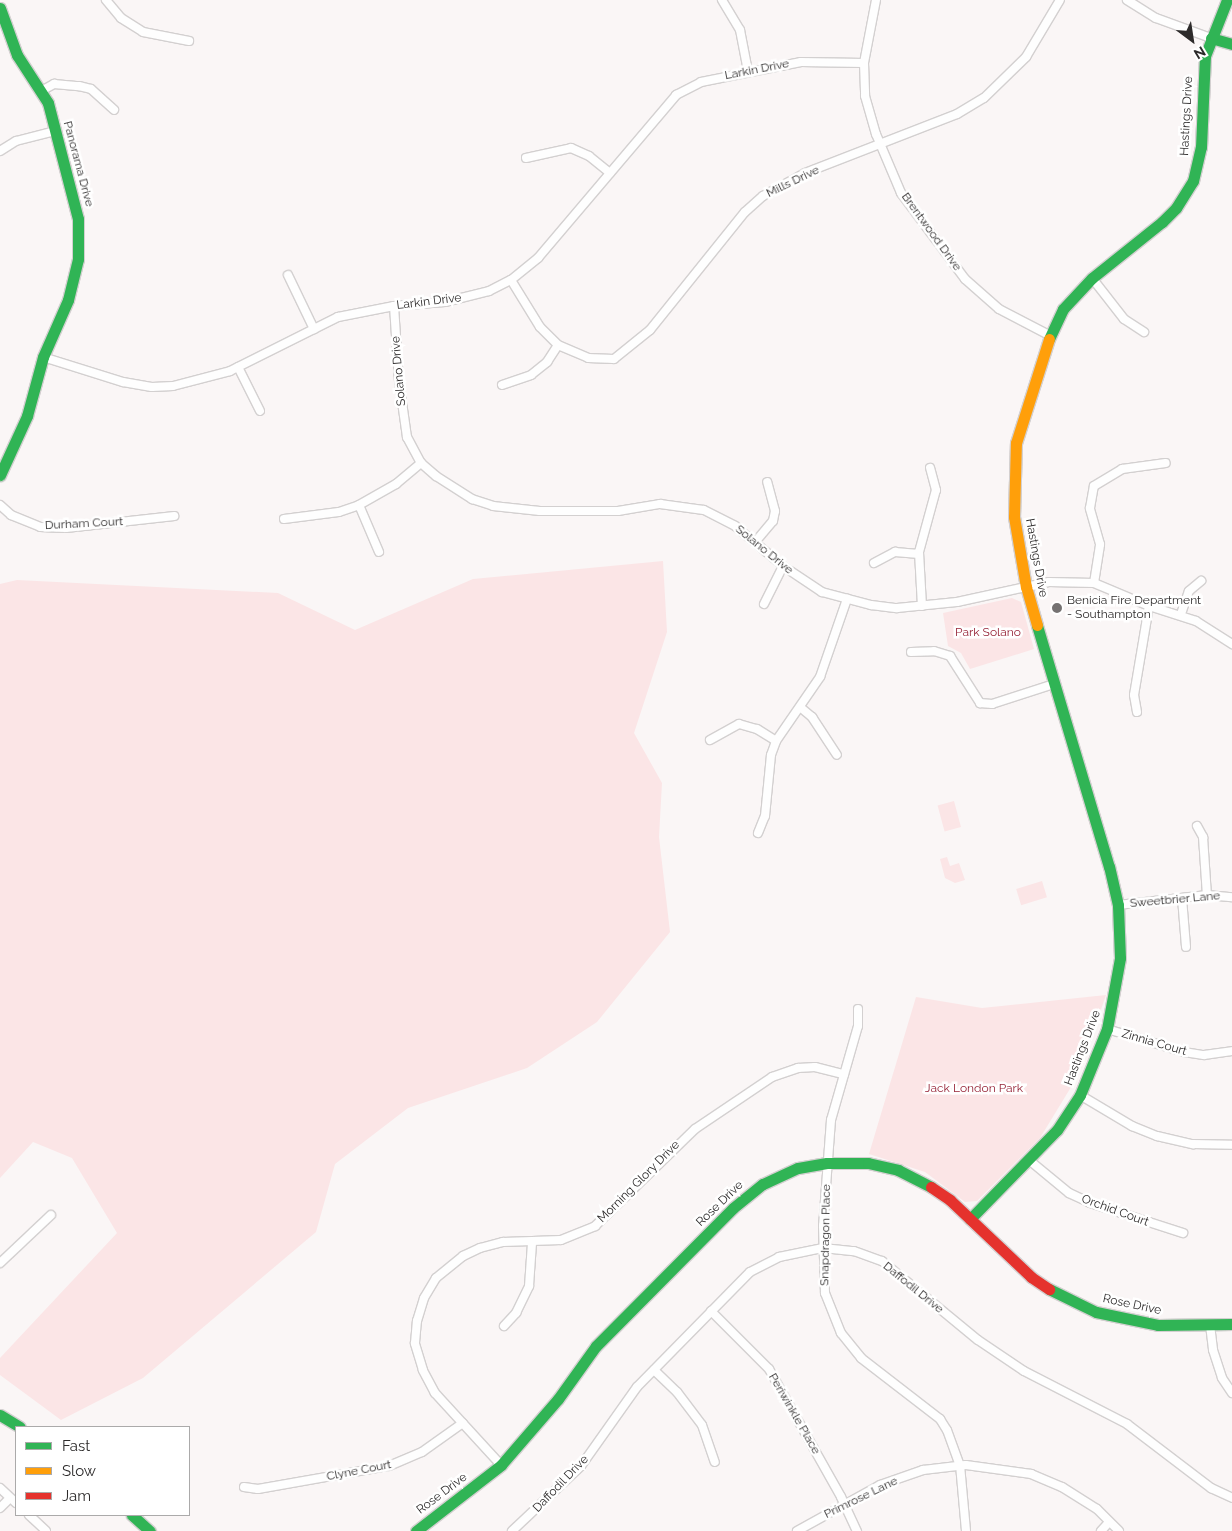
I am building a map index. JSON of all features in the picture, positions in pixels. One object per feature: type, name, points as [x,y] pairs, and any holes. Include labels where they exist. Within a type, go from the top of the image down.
[{"type":"street","points":[[106,0],[121,18],[143,32],[189,41]]},
{"type":"street","points":[[723,0],[740,30],[748,71]]},
{"type":"street","name":"Brentwood Drive","points":[[876,0],[864,63],[865,96],[881,146],[901,193],[965,279],[999,309],[1049,335]]},
{"type":"street","name":"Mills Drive","points":[[511,280],[540,327],[558,345],[588,358],[614,359],[628,351],[650,330],[745,212],[763,196],[805,174],[881,146],[957,114],[984,98],[1026,57],[1060,0]]},
{"type":"street","points":[[1128,0],[1156,18],[1232,44]]},
{"type":"street","name":"Hastings Drive","points":[[970,1219],[1057,1130],[1080,1095],[1107,1029],[1120,958],[1118,905],[1026,587],[1014,517],[1013,473],[1016,443],[1049,335],[1063,308],[1092,278],[1162,222],[1176,208],[1192,181],[1201,147],[1203,72],[1211,38],[1227,0]]},
{"type":"street","name":"Panorama Drive","points":[[0,8],[17,55],[43,90],[75,202],[78,259],[68,300],[42,357],[27,416],[0,475]]},
{"type":"street","name":"Larkin Drive","points":[[42,357],[101,377],[152,387],[200,380],[238,367],[338,317],[394,306],[463,298],[511,280],[538,258],[676,94],[701,82],[748,71],[801,62],[864,63]]},
{"type":"street","points":[[43,90],[54,84],[91,89],[114,110]]},
{"type":"street","points":[[0,151],[16,141],[55,130]]},
{"type":"street","points":[[526,158],[571,148],[589,156],[610,173]]},
{"type":"street","points":[[288,275],[314,329]]},
{"type":"street","points":[[1092,278],[1124,319],[1144,332]]},
{"type":"street","name":"Solano Drive","points":[[394,306],[407,437],[421,463],[436,476],[466,495],[493,506],[576,512],[618,511],[660,504],[685,506],[718,516],[756,541],[783,566],[822,592],[846,599],[888,607],[922,606],[1065,580],[1094,583],[1149,606],[1181,614],[1232,644]]},
{"type":"street","points":[[502,385],[518,382],[531,375],[547,362],[558,345]]},
{"type":"street","points":[[238,367],[260,411]]},
{"type":"street","points":[[284,520],[339,512],[359,505],[396,484],[421,463]]},
{"type":"street","points":[[1094,583],[1100,544],[1090,508],[1094,486],[1122,469],[1166,463]]},
{"type":"street","points":[[922,606],[919,554],[936,490],[930,468]]},
{"type":"street","points":[[756,541],[773,521],[775,511],[767,482]]},
{"type":"street","name":"Durham Court","points":[[0,505],[11,515],[40,527],[66,528],[174,516]]},
{"type":"street","points":[[359,505],[379,552]]},
{"type":"street","points":[[874,563],[895,552],[919,554]]},
{"type":"street","points":[[764,604],[783,566]]},
{"type":"street","points":[[1181,614],[1189,591],[1201,581]]},
{"type":"street","points":[[758,833],[765,816],[771,755],[776,741],[800,707],[828,660],[846,599]]},
{"type":"street","points":[[1137,712],[1134,695],[1149,606]]},
{"type":"street","points":[[911,652],[934,651],[950,656],[980,704],[992,704],[1054,684]]},
{"type":"street","points":[[800,707],[812,717],[837,755]]},
{"type":"street","points":[[710,740],[739,724],[757,729],[776,741]]},
{"type":"street","points":[[1197,826],[1203,837],[1207,895]]},
{"type":"street","name":"Sweetbrier Lane","points":[[1118,905],[1207,895],[1232,897]]},
{"type":"street","points":[[1182,898],[1186,947]]},
{"type":"street","name":"Snapdragon Place","points":[[858,1010],[858,1026],[831,1120],[823,1248],[825,1293],[841,1333],[861,1358],[940,1419],[952,1439],[960,1465],[966,1531]]},
{"type":"street","name":"Zinnia Court","points":[[1107,1029],[1184,1052],[1204,1055],[1232,1051]]},
{"type":"street","name":"Morning Glory Drive","points":[[501,1464],[435,1393],[418,1354],[417,1321],[424,1298],[436,1278],[463,1256],[503,1242],[532,1243],[561,1240],[595,1226],[695,1129],[772,1077],[798,1068],[815,1068],[844,1074]]},
{"type":"street","points":[[1080,1095],[1132,1126],[1157,1136],[1193,1144],[1232,1145]]},
{"type":"street","name":"Orchid Court","points":[[1029,1160],[1063,1189],[1090,1203],[1183,1232]]},
{"type":"street","name":"Rose Drive","points":[[416,1531],[453,1505],[501,1464],[558,1399],[596,1346],[666,1279],[733,1208],[763,1184],[784,1173],[827,1162],[868,1163],[898,1170],[939,1191],[1031,1277],[1076,1304],[1116,1317],[1158,1325],[1232,1324]]},
{"type":"street","points":[[0,1263],[51,1215]]},
{"type":"street","points":[[504,1326],[516,1313],[529,1286],[532,1243]]},
{"type":"street","name":"Daffodil Drive","points":[[512,1531],[581,1466],[623,1406],[654,1370],[750,1272],[779,1257],[823,1248],[854,1251],[882,1261],[978,1340],[1024,1371],[1127,1424],[1211,1488],[1232,1498]]},
{"type":"street","name":"Periwinkle Place","points":[[711,1311],[768,1369],[845,1504],[857,1531]]},
{"type":"street","points":[[1210,1325],[1212,1350],[1222,1378],[1232,1393]]},
{"type":"street","points":[[654,1370],[677,1392],[702,1425],[715,1462]]},
{"type":"street","points":[[0,1415],[18,1426]]},
{"type":"street","name":"Clyne Court","points":[[244,1487],[258,1489],[390,1466],[422,1452],[463,1423]]},
{"type":"street","name":"Primrose Lane","points":[[797,1531],[880,1486],[923,1470],[960,1465],[1031,1474],[1079,1497],[1119,1531]]},
{"type":"street","points":[[0,1488],[13,1500],[0,1508]]},
{"type":"street","points":[[29,1516],[46,1531]]},
{"type":"street","points":[[133,1516],[150,1531]]},
{"type":"street","points":[[1100,1531],[1109,1522]]},
{"type":"green space","points":[[663,561],[667,632],[634,733],[662,783],[659,837],[670,932],[597,1022],[527,1068],[408,1108],[335,1164],[316,1232],[143,1378],[61,1420],[0,1375],[0,1358],[117,1233],[72,1158],[33,1142],[0,1178],[0,584],[17,580],[278,593],[355,630],[473,579]]},
{"type":"green space","name":"Park Solano","points":[[1012,598],[1021,602],[1034,649],[970,669],[961,653],[948,646],[943,613]]},
{"type":"green space","points":[[954,801],[961,827],[945,831],[938,805]]},
{"type":"green space","points":[[947,857],[950,866],[959,863],[965,880],[955,883],[945,878],[940,859]]},
{"type":"green space","points":[[1042,881],[1047,897],[1021,905],[1016,889]]},
{"type":"green space","name":"Jack London Park","points":[[1106,995],[1079,1074],[1040,1138],[977,1201],[965,1202],[925,1172],[869,1154],[916,997],[982,1008]]},
{"type":"traffic: fast","points":[[1049,339],[1063,309],[1092,278],[1162,222],[1176,208],[1193,181],[1201,147],[1205,56],[1227,0]]},
{"type":"traffic: fast","points":[[0,8],[17,55],[48,103],[78,219],[78,259],[68,300],[43,357],[27,416],[0,475]]},
{"type":"traffic: fast","points":[[1211,38],[1232,44]]},
{"type":"traffic: fast","points":[[970,1219],[1057,1130],[1080,1095],[1107,1029],[1120,958],[1118,905],[1109,867],[1037,625]]},
{"type":"traffic: fast","points":[[416,1531],[501,1465],[558,1399],[596,1346],[733,1208],[763,1184],[798,1168],[827,1163],[868,1163],[898,1170],[931,1187]]},
{"type":"traffic: fast","points":[[1049,1289],[1096,1312],[1158,1325],[1232,1324]]},
{"type":"traffic: fast","points":[[0,1415],[18,1426]]},
{"type":"traffic: fast","points":[[133,1516],[150,1531]]},
{"type":"traffic: slow","points":[[1037,625],[1026,587],[1014,517],[1016,443],[1049,339]]},
{"type":"traffic: jam","points":[[931,1187],[950,1200],[1031,1277],[1049,1289]]},
{"type":"place","name":"Benicia Fire Department - Southampton","points":[[1057,608]]}]
